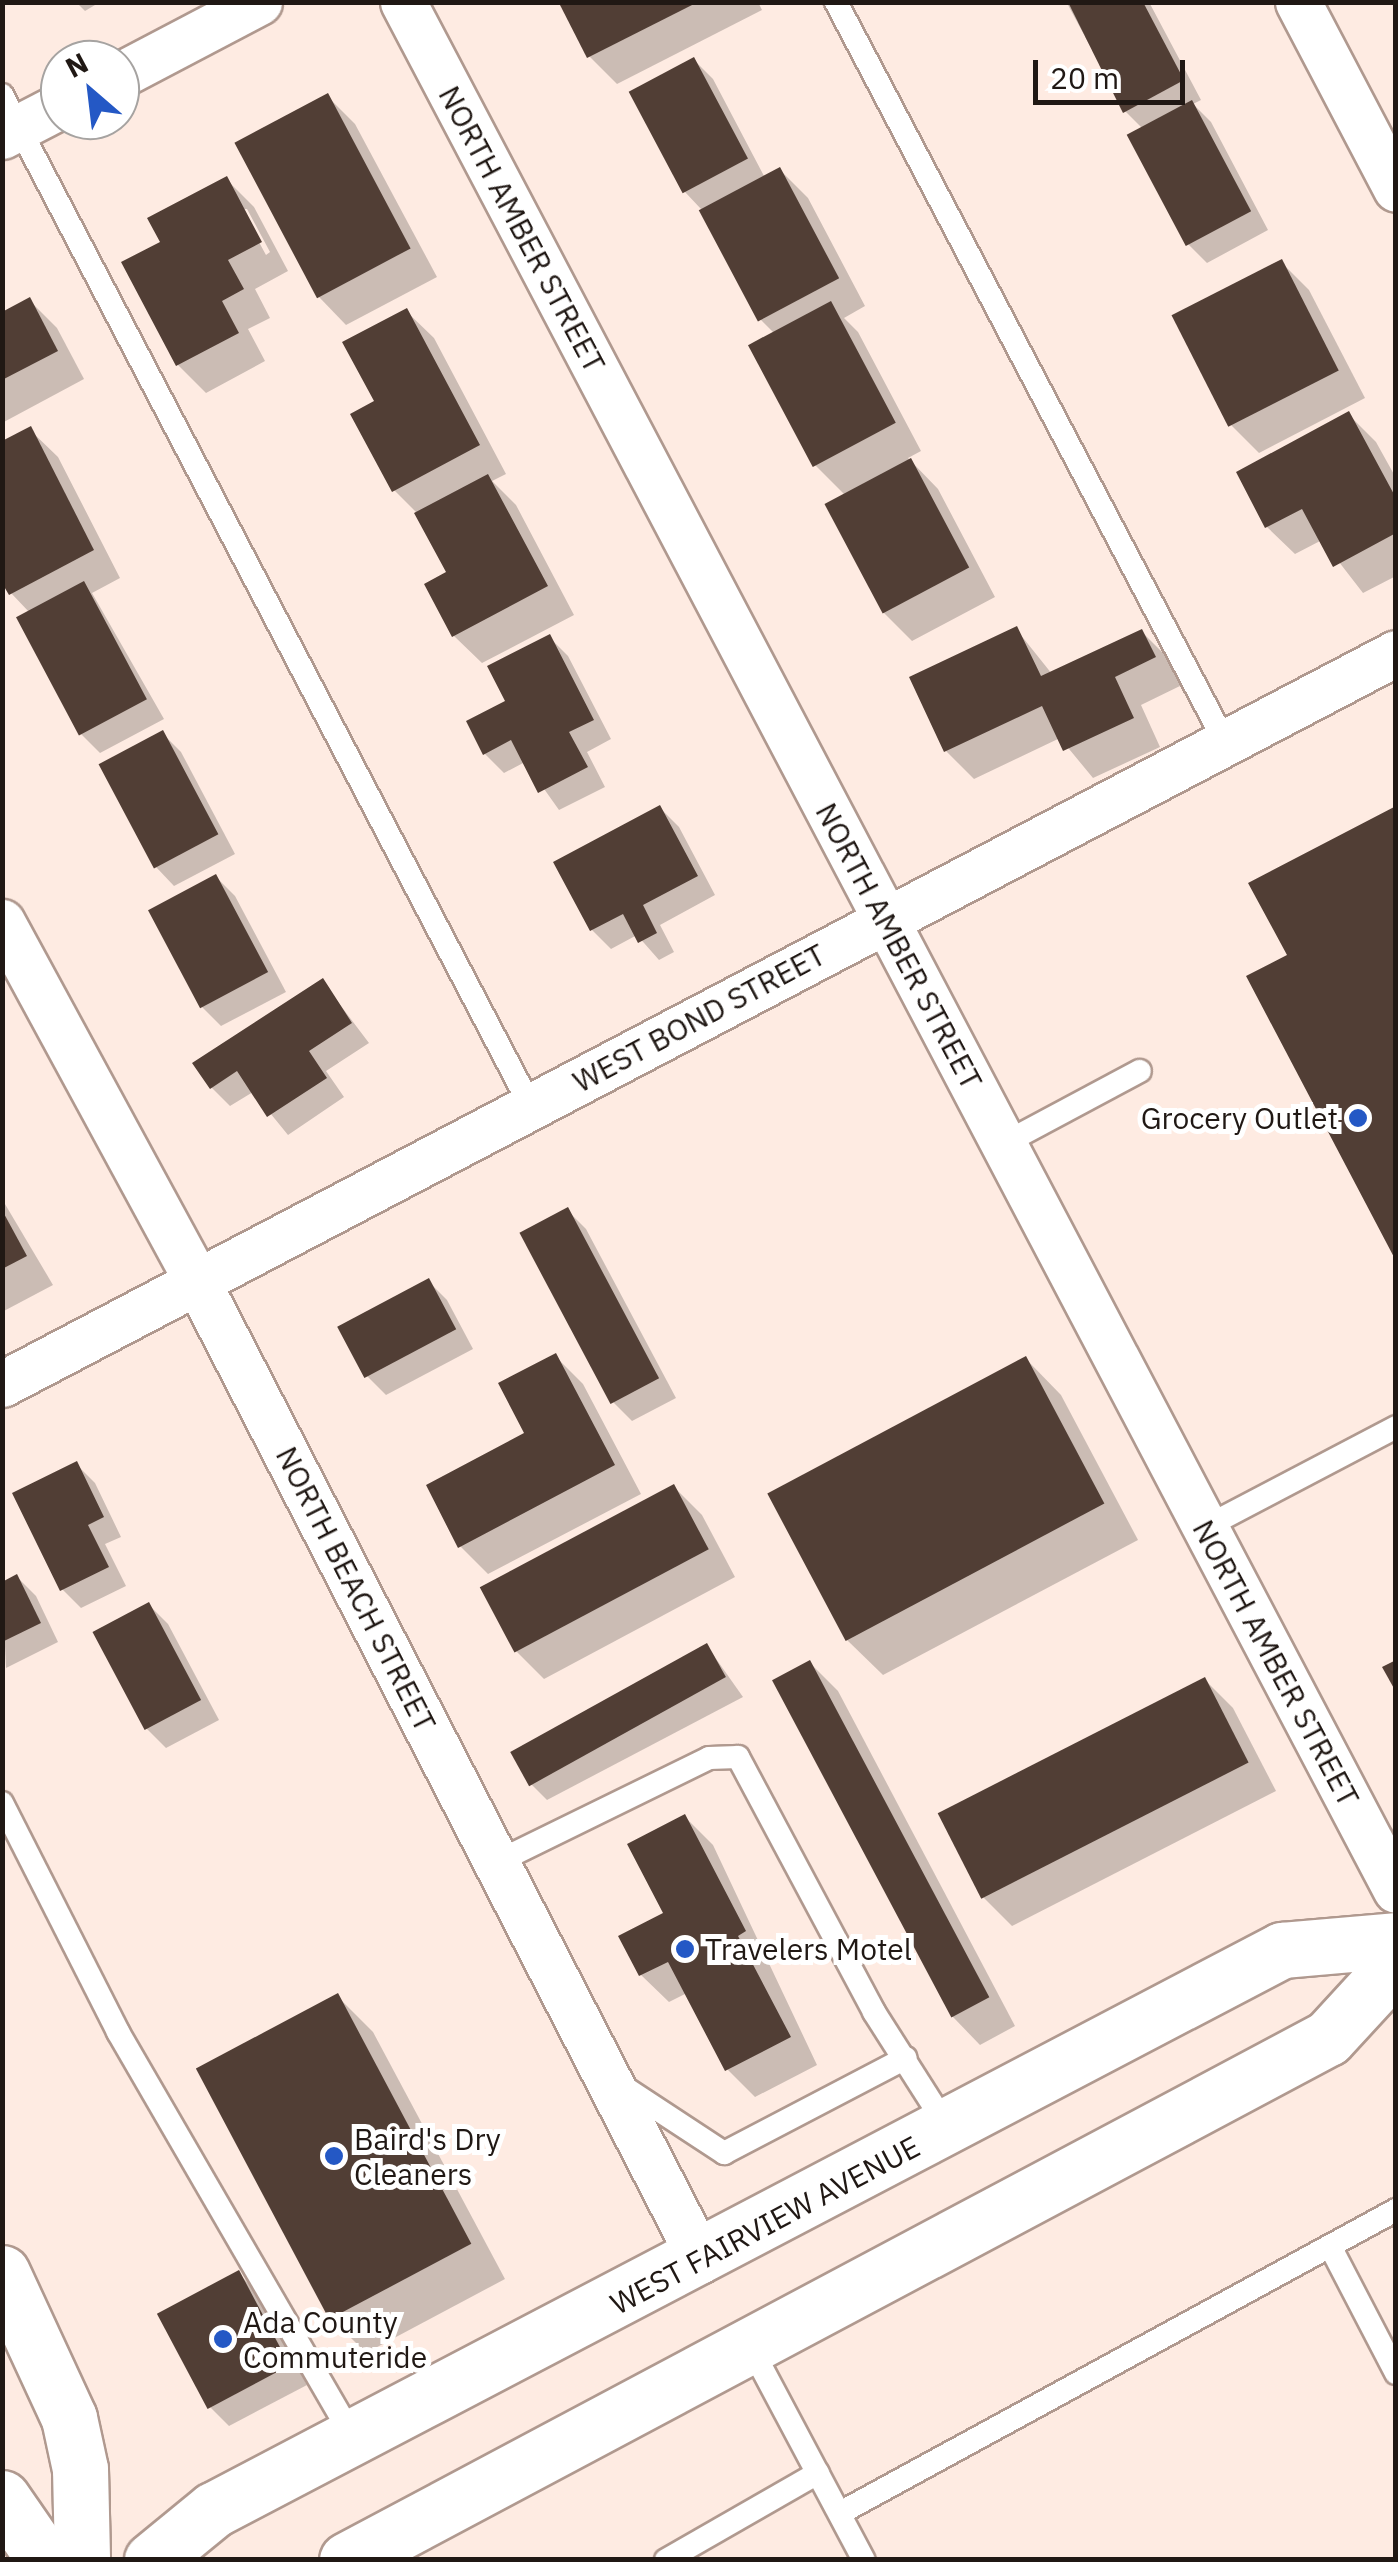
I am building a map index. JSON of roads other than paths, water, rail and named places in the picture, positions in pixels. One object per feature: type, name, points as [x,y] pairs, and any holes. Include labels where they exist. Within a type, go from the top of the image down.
[{"type":"main road","name":"WEST FAIRVIEW AVENUE","points":[[152,2560],[213,2510],[701,2260],[1282,1950],[1396,1940]]},
{"type":"main road","points":[[348,2560],[1328,2038],[1396,1964]]},
{"type":"main road","points":[[2,2273],[69,2418],[80,2469],[82,2560]]},
{"type":"main road","points":[[2,2498],[45,2560]]},
{"type":"street","points":[[140,64],[259,2]]},
{"type":"street","name":"NORTH AMBER STREET","points":[[403,2],[1396,1890]]},
{"type":"street","points":[[1298,2],[1396,189]]},
{"type":"street","points":[[8,119],[40,111]]},
{"type":"street","name":"WEST BOND STREET","points":[[2,1384],[1396,653]]},
{"type":"street","name":"NORTH BEACH STREET","points":[[2,922],[197,1281],[701,2260]]},
{"type":"lane","points":[[836,2],[1225,742]]},
{"type":"lane","points":[[8,119],[531,1106]]},
{"type":"lane","points":[[1003,1144],[1140,1071]]},
{"type":"lane","points":[[1204,1528],[1396,1427]]},
{"type":"lane","points":[[497,1862],[709,1758],[738,1756],[874,2012],[948,2128]]},
{"type":"lane","points":[[2,1803],[118,2032],[354,2439]]},
{"type":"lane","points":[[608,2077],[724,2153],[843,2096],[906,2058]]},
{"type":"lane","points":[[840,2513],[1396,2210]]},
{"type":"lane","points":[[1330,2248],[1396,2373]]},
{"type":"lane","points":[[750,2346],[864,2560]]},
{"type":"lane","points":[[666,2560],[818,2474]]},
{"type":"place","name":"Grocery Outlet","points":[[1358,1118]]},
{"type":"place","name":"Travelers Motel","points":[[685,1949]]},
{"type":"place","name":"Baird's Dry Cleaners","points":[[334,2156]]},
{"type":"place","name":"Ada County Commuteride","points":[[223,2339]]}]
